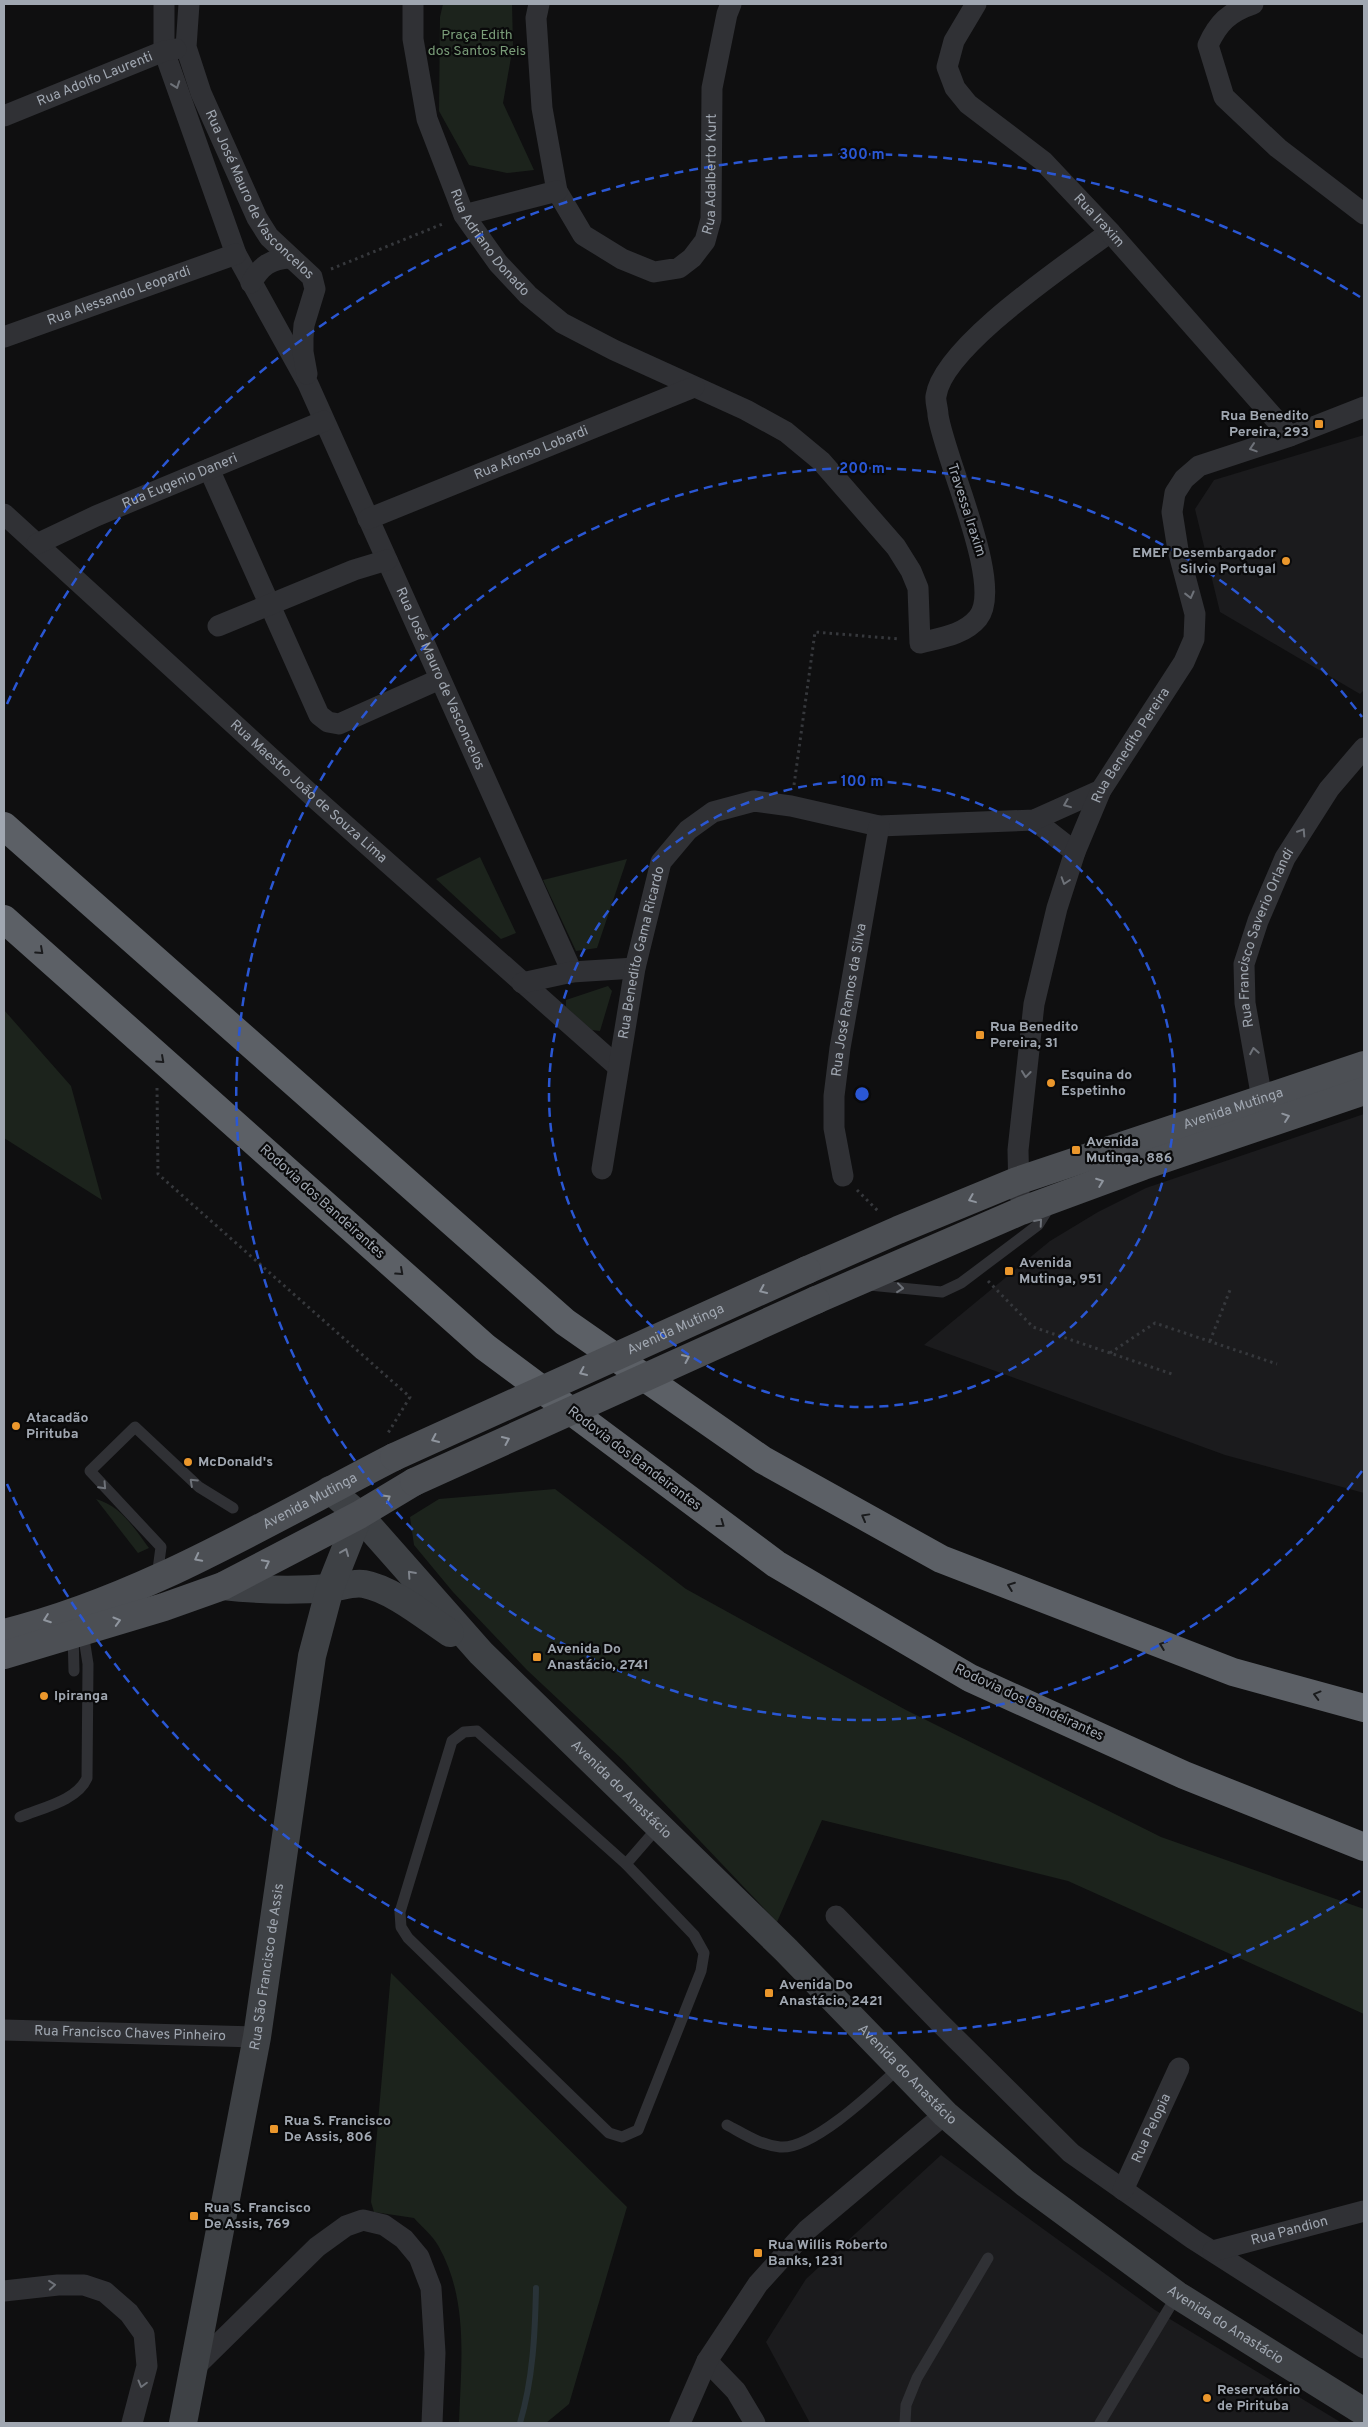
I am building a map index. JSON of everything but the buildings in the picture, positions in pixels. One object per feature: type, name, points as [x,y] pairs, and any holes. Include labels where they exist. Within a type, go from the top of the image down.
[{"type":"highway","points":[[4,826],[565,1322],[763,1460],[941,1559],[1233,1672],[1364,1708]]},
{"type":"highway","name":"Rodovia dos Bandeirantes","points":[[4,919],[485,1347],[776,1564],[970,1678],[1184,1775],[1364,1847]]},
{"type":"main road","name":"Avenida Mutinga","points":[[4,1633],[106,1599],[156,1578],[330,1490],[389,1448],[898,1230],[1017,1181],[1364,1065]]},
{"type":"main road","name":"Avenida Mutinga","points":[[4,1655],[78,1631],[164,1607],[223,1586],[359,1515],[414,1482],[852,1283],[1021,1210],[1055,1200],[1226,1137],[1364,1091]]},
{"type":"main road","name":"Avenida do Anastácio","points":[[330,1490],[359,1515],[481,1653],[786,1950],[945,2114],[1025,2183],[1177,2295],[1364,2412]]},
{"type":"main road","name":"Rua São Francisco de Assis","points":[[184,2423],[257,2037],[312,1656],[330,1588],[359,1515]]},
{"type":"main road","points":[[223,1586],[222,1569],[228,1557],[268,1527],[272,1520]]},
{"type":"main road","name":"Avenida do Anastácio","points":[[223,1586],[249,1589],[330,1588],[362,1584],[374,1587],[408,1604],[481,1653]]},
{"type":"street","name":"Rua José Mauro de Vasconcelos","points":[[164,4],[164,52],[236,254],[268,316],[308,384],[572,972]]},
{"type":"street","name":"Rua José Mauro de Vasconcelos","points":[[189,4],[186,47],[201,93],[257,218],[269,237],[312,277],[315,289],[312,306],[304,325],[303,345],[308,384]]},
{"type":"street","name":"Rua Adriano Donado","points":[[412,4],[413,39],[427,119],[464,215],[498,263],[528,295],[562,322],[694,387]]},
{"type":"street","name":"Rua Adalberto Kurt","points":[[539,4],[536,18],[542,108],[557,191],[583,236],[622,259],[654,272],[679,268],[692,258],[705,241],[711,219],[712,88],[727,14],[731,4]]},
{"type":"street","name":"Rua Iraxim","points":[[976,4],[954,41],[947,67],[955,88],[968,104],[1043,161],[1110,232],[1290,436]]},
{"type":"street","points":[[1253,4],[1241,8],[1216,26],[1208,45],[1224,97],[1278,148],[1364,214]]},
{"type":"street","name":"Rua Adolfo Laurenti","points":[[4,116],[164,52],[186,47]]},
{"type":"street","points":[[464,215],[557,191]]},
{"type":"street","name":"Travessa Iraxim","points":[[920,643],[955,635],[979,618],[986,597],[983,562],[941,432],[936,396],[946,372],[974,338],[1008,309],[1110,232]]},
{"type":"street","name":"Rua Alessando Leopardi","points":[[4,337],[236,254]]},
{"type":"street","points":[[251,283],[258,270],[268,263],[277,259],[290,258]]},
{"type":"street","points":[[268,316],[291,318],[312,306]]},
{"type":"street","points":[[694,387],[746,410],[786,432],[820,461],[853,496],[896,547],[911,571],[918,588],[920,643]]},
{"type":"street","name":"Rua Afonso Lobardi","points":[[368,519],[694,387]]},
{"type":"street","name":"Rua Benedito Pereira","points":[[1021,1210],[1017,1181],[1018,1150],[1034,1004],[1057,908],[1074,852],[1101,790],[1184,662],[1194,639],[1194,614],[1178,550],[1172,512],[1175,493],[1184,479],[1199,466],[1290,436],[1364,407]]},
{"type":"street","name":"Rua Eugenio Daneri","points":[[37,544],[96,516],[324,421]]},
{"type":"street","points":[[209,469],[319,715],[328,722],[339,724],[440,679]]},
{"type":"street","name":"Rua Maestro João de Souza Lima","points":[[4,514],[318,801],[617,1066]]},
{"type":"street","points":[[218,626],[354,570],[387,560]]},
{"type":"street","name":"Rua Francisco Saverio Orlandi","points":[[1262,1098],[1245,1003],[1244,964],[1258,920],[1285,858],[1329,789],[1364,748]]},
{"type":"street","name":"Rua Benedito Gama Ricardo","points":[[602,1169],[617,1066],[635,968],[661,862],[688,830],[713,812],[754,801],[791,806],[879,826],[1034,820],[1101,790]]},
{"type":"street","points":[[1034,820],[1074,852]]},
{"type":"street","name":"Rua José Ramos da Silva","points":[[843,1176],[834,1128],[834,1096],[840,1048],[879,826]]},
{"type":"street","points":[[522,983],[572,972],[635,968]]},
{"type":"street","points":[[1226,1137],[1262,1098]]},
{"type":"street","points":[[836,1916],[938,2021],[1071,2153],[1213,2251],[1364,2348]]},
{"type":"street","name":"Rua Francisco Chaves Pinheiro","points":[[4,2030],[257,2037]]},
{"type":"street","name":"Rua Pelopia","points":[[1123,2190],[1179,2068]]},
{"type":"street","points":[[680,2423],[706,2361],[758,2284],[807,2230],[945,2114]]},
{"type":"street","name":"Rua Pandion","points":[[1213,2251],[1364,2211]]},
{"type":"street","points":[[195,2367],[317,2248],[346,2226],[363,2220],[377,2223],[384,2225],[404,2240],[419,2257],[431,2288],[435,2353],[432,2423]]},
{"type":"street","points":[[4,2291],[58,2284],[84,2285],[105,2292],[129,2313],[144,2334],[147,2366],[132,2423]]},
{"type":"street","points":[[706,2361],[736,2391],[756,2423]]},
{"type":"lane","points":[[852,1283],[942,1292],[961,1283],[1038,1225],[1055,1200]]},
{"type":"lane","points":[[156,1578],[161,1547],[90,1471],[135,1427],[199,1487],[234,1508]]},
{"type":"lane","points":[[74,1671],[78,1631]]},
{"type":"lane","points":[[20,1817],[71,1796],[84,1785],[87,1778],[88,1664],[78,1631]]},
{"type":"lane","points":[[478,1730],[626,1864],[694,1935],[704,1953],[701,1971],[638,2130],[622,2137],[609,2133],[408,1938],[401,1928],[400,1912],[452,1741],[464,1732],[478,1730]]},
{"type":"lane","points":[[626,1864],[659,1826]]},
{"type":"lane","points":[[727,2124],[760,2143],[782,2147],[801,2142],[831,2125],[866,2099],[900,2067]]},
{"type":"lane","points":[[905,2423],[906,2405],[917,2378],[988,2258]]},
{"type":"lane","points":[[1100,2423],[1177,2295]]},
{"type":"path","points":[[312,277],[464,215]]},
{"type":"path","points":[[791,806],[815,632],[902,639],[920,643]]},
{"type":"path","points":[[157,1055],[158,1174],[410,1397],[389,1448]]},
{"type":"path","points":[[843,1176],[898,1230]]},
{"type":"path","points":[[986,1279],[1033,1327],[1172,1374]]},
{"type":"path","points":[[1210,1341],[1230,1290]]},
{"type":"path","points":[[1110,1353],[1155,1323],[1277,1364]]},
{"type":"shaded area","name":"EMEF Desembargador Silvio Portugal","points":[[1364,435],[1364,690],[1360,694],[1220,612],[1195,509],[1214,480]]},
{"type":"shaded area","points":[[1364,1114],[1364,1493],[1225,1455],[924,1345],[1050,1241],[1098,1212],[1146,1188]]},
{"type":"shaded area","points":[[941,2155],[1155,2310],[1342,2423],[810,2423],[766,2342],[806,2279]]},
{"type":"green space","name":"Praça Edith dos Santos Reis","points":[[443,4],[512,4],[513,46],[503,103],[534,170],[507,173],[469,165],[439,111],[440,17]]},
{"type":"green space","points":[[480,857],[516,933],[501,939],[436,879]]},
{"type":"green space","points":[[627,859],[597,948],[576,951],[543,880]]},
{"type":"green space","points":[[608,986],[612,991],[600,1031],[592,1030],[566,1007],[566,1000]]},
{"type":"green space","points":[[4,1010],[71,1086],[102,1200],[4,1138]]},
{"type":"green space","points":[[555,1489],[686,1589],[906,1710],[1161,1837],[1364,1909],[1364,2014],[1068,1881],[822,1820],[777,1922],[623,1760],[527,1670],[453,1592],[414,1545],[410,1517],[439,1499]]},
{"type":"green space","points":[[96,1499],[105,1502],[120,1512],[149,1548],[138,1553]]},
{"type":"green space","points":[[391,1973],[627,2207],[569,2404],[546,2423],[459,2423],[461,2333],[455,2289],[449,2268],[437,2243],[414,2218],[374,2212],[371,2202]]},
{"type":"waterway","points":[[520,2423],[531,2373],[536,2288]]},
{"type":"place","name":"Rua Benedito Pereira, 293","points":[[1319,424]]},
{"type":"place","name":"EMEF Desembargador Silvio Portugal","points":[[1286,561]]},
{"type":"place","name":"Rua Benedito Pereira, 31","points":[[980,1035]]},
{"type":"place","name":"Esquina do Espetinho","points":[[1051,1083]]},
{"type":"place","name":"Avenida Mutinga, 886","points":[[1076,1150]]},
{"type":"place","name":"Avenida Mutinga, 951","points":[[1009,1271]]},
{"type":"place","name":"Atacadão Pirituba","points":[[16,1426]]},
{"type":"place","name":"McDonald's","points":[[188,1462]]},
{"type":"place","name":"Avenida Do Anastácio, 2741","points":[[537,1657]]},
{"type":"place","name":"Ipiranga","points":[[44,1696]]},
{"type":"place","name":"Avenida Do Anastácio, 2421","points":[[769,1993]]},
{"type":"place","name":"Rua S. Francisco De Assis, 806","points":[[274,2129]]},
{"type":"place","name":"Rua S. Francisco De Assis, 769","points":[[194,2216]]},
{"type":"place","name":"Rua Willis Roberto Banks, 1231","points":[[758,2253]]},
{"type":"place","name":"Reservatório de Pirituba","points":[[1207,2398]]}]
